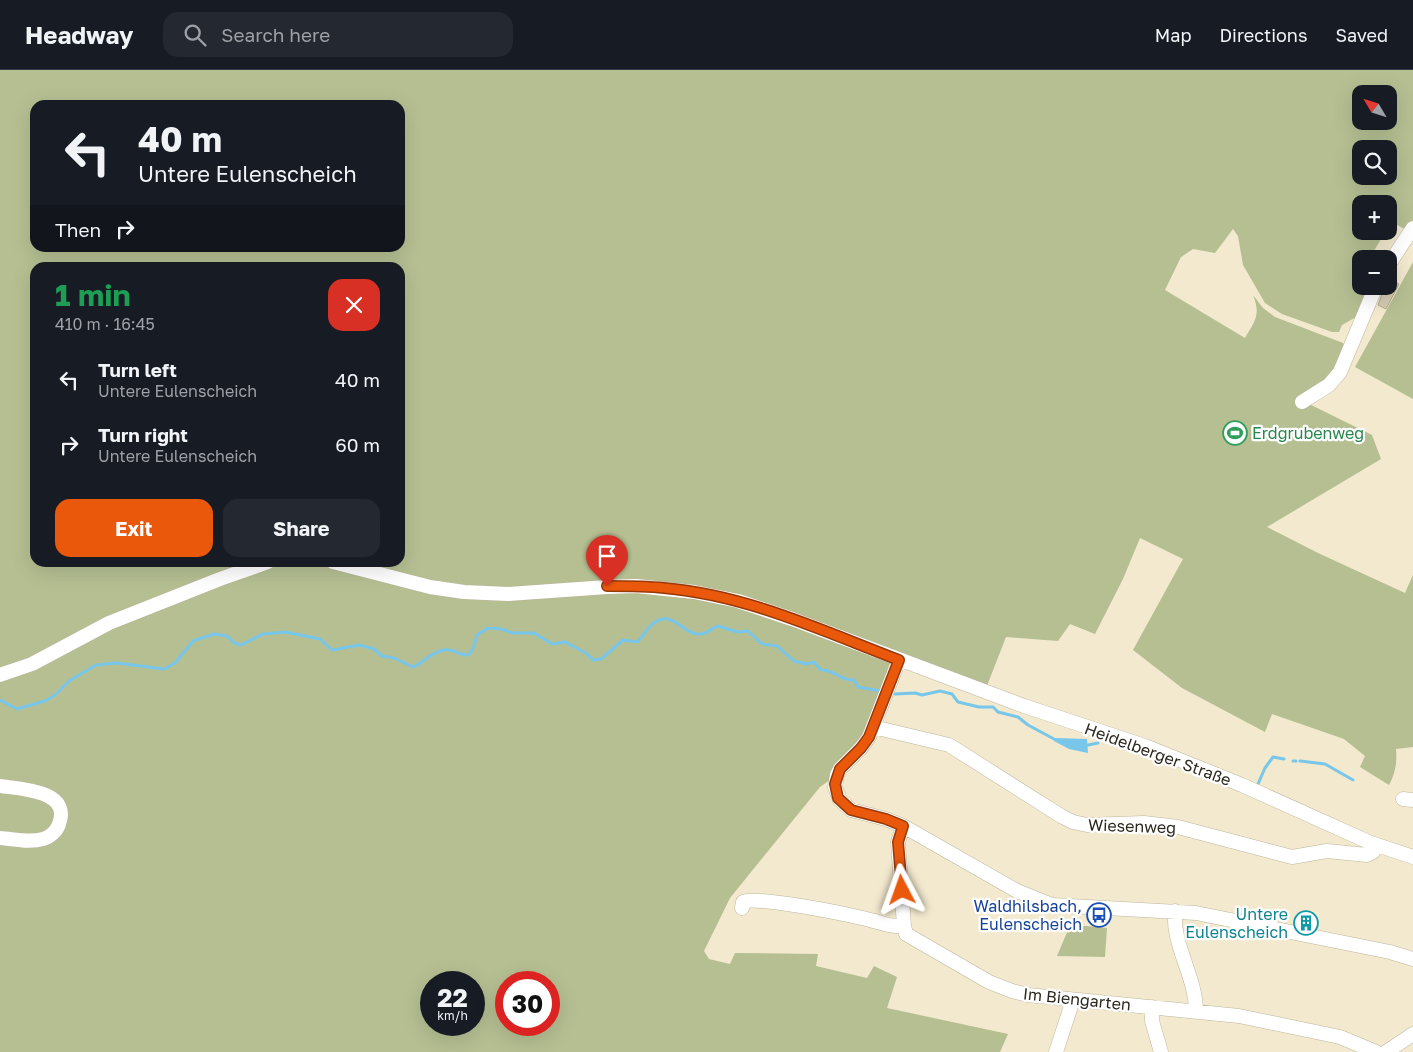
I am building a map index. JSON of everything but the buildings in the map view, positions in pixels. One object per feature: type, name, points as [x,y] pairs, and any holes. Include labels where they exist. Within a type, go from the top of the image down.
[{"type":"street","points":[[1397,252],[1413,228]]},
{"type":"street","points":[[1302,402],[1326,388],[1340,372],[1372,295]]},
{"type":"street","points":[[0,675],[32,664],[109,623],[255,567]]},
{"type":"street","name":"Heidelberger Straße","points":[[352,567],[430,587],[479,594],[517,594],[626,586],[665,588],[738,601],[774,612],[1024,706],[1145,746],[1234,782],[1376,846],[1413,857]]},
{"type":"street","points":[[899,660],[873,727],[863,745],[840,769],[836,780],[836,792],[840,800],[851,810],[886,819],[903,826],[1017,891],[1043,902],[1067,907],[1175,911],[1243,922],[1390,952],[1413,959]]},
{"type":"street","name":"Wiesenweg","points":[[873,727],[949,745],[1061,816],[1077,823],[1091,825],[1134,823],[1171,826],[1292,857],[1327,851],[1367,855],[1372,853],[1376,846]]},
{"type":"street","points":[[0,786],[28,789],[45,794],[56,803],[61,816],[58,827],[46,838],[30,841],[0,838]]},
{"type":"street","points":[[742,908],[743,902],[746,900],[766,902],[853,916],[892,926],[904,926],[898,842],[903,826]]},
{"type":"street","points":[[1175,911],[1175,925],[1195,998],[1196,1011]]},
{"type":"street","name":"Im Biengarten","points":[[904,926],[909,938],[994,984],[1023,994],[1242,1016],[1332,1034],[1376,1052]]},
{"type":"street","points":[[1056,1052],[1073,1000]]},
{"type":"street","points":[[1152,1007],[1152,1021],[1161,1052]]},
{"type":"street","points":[[1386,1052],[1413,1034]]},
{"type":"green space","points":[[0,70],[1413,70],[1413,220],[1406,230],[1397,225],[1397,195],[1352,195],[1352,240],[1381,240],[1374,250],[1352,250],[1352,295],[1368,295],[1358,316],[1342,325],[1339,332],[1332,332],[1282,314],[1265,303],[1243,265],[1238,236],[1233,229],[1215,253],[1193,249],[1181,257],[1165,290],[1245,338],[1252,327],[1257,313],[1253,295],[1263,308],[1275,317],[1343,343],[1346,350],[1344,359],[1307,403],[1372,435],[1381,459],[1267,527],[1405,593],[1413,575],[1413,747],[1396,749],[1395,767],[1389,785],[1360,767],[1365,756],[1344,739],[1272,714],[1265,732],[1182,688],[1133,650],[1183,559],[1140,538],[1123,579],[1095,634],[1070,624],[1058,641],[1006,637],[983,696],[902,666],[878,715],[858,748],[834,777],[820,787],[730,898],[704,951],[709,959],[730,964],[735,953],[818,954],[816,966],[867,978],[874,966],[897,977],[887,1008],[1008,1034],[1000,1052],[0,1052]]},
{"type":"green space","points":[[1413,262],[1413,399],[1355,367],[1395,295],[1397,295],[1397,291]]},
{"type":"green space","points":[[1075,925],[1107,928],[1105,957],[1057,956],[1068,930]]},
{"type":"water","points":[[1055,738],[1087,739],[1088,753],[1069,749],[1054,741]]},
{"type":"waterway","points":[[0,700],[17,709],[45,701],[55,695],[69,681],[96,665],[117,663],[164,669],[175,663],[193,641],[214,634],[227,636],[234,643],[241,645],[263,634],[285,632],[320,639],[332,650],[359,645],[374,649],[382,656],[394,658],[413,667],[440,651],[447,650],[467,655],[474,646],[477,635],[488,628],[501,629],[513,633],[534,633],[552,644],[565,642],[586,653],[593,660],[601,659],[623,640],[637,642],[652,624],[662,619],[673,621],[695,634],[703,634],[718,626],[737,632],[748,631],[762,644],[777,646],[794,661],[806,664],[814,662],[821,670],[826,670],[845,679],[854,680],[858,687],[881,691]]},
{"type":"waterway","points":[[895,694],[915,693],[922,695],[940,691],[952,694],[958,702],[979,707],[993,707],[998,712],[1018,717],[1028,725],[1054,739]]},
{"type":"waterway","points":[[1088,745],[1098,743]]},
{"type":"waterway","points":[[1258,784],[1265,768],[1273,757],[1284,759]]},
{"type":"waterway","points":[[1300,761],[1325,764],[1353,780]]},
{"type":"place","name":"Erdgrubenweg","points":[[1235,433]]},
{"type":"place","name":"Waldhilsbach, Eulenscheich","points":[[1099,915]]},
{"type":"place","name":"Untere Eulenscheich","points":[[1306,923]]},
{"type":"route","points":[[607,586],[665,588],[738,601],[768,610],[899,660],[869,737],[840,769],[835,784],[838,798],[851,810],[886,819],[903,826],[898,842],[902,890]]}]
